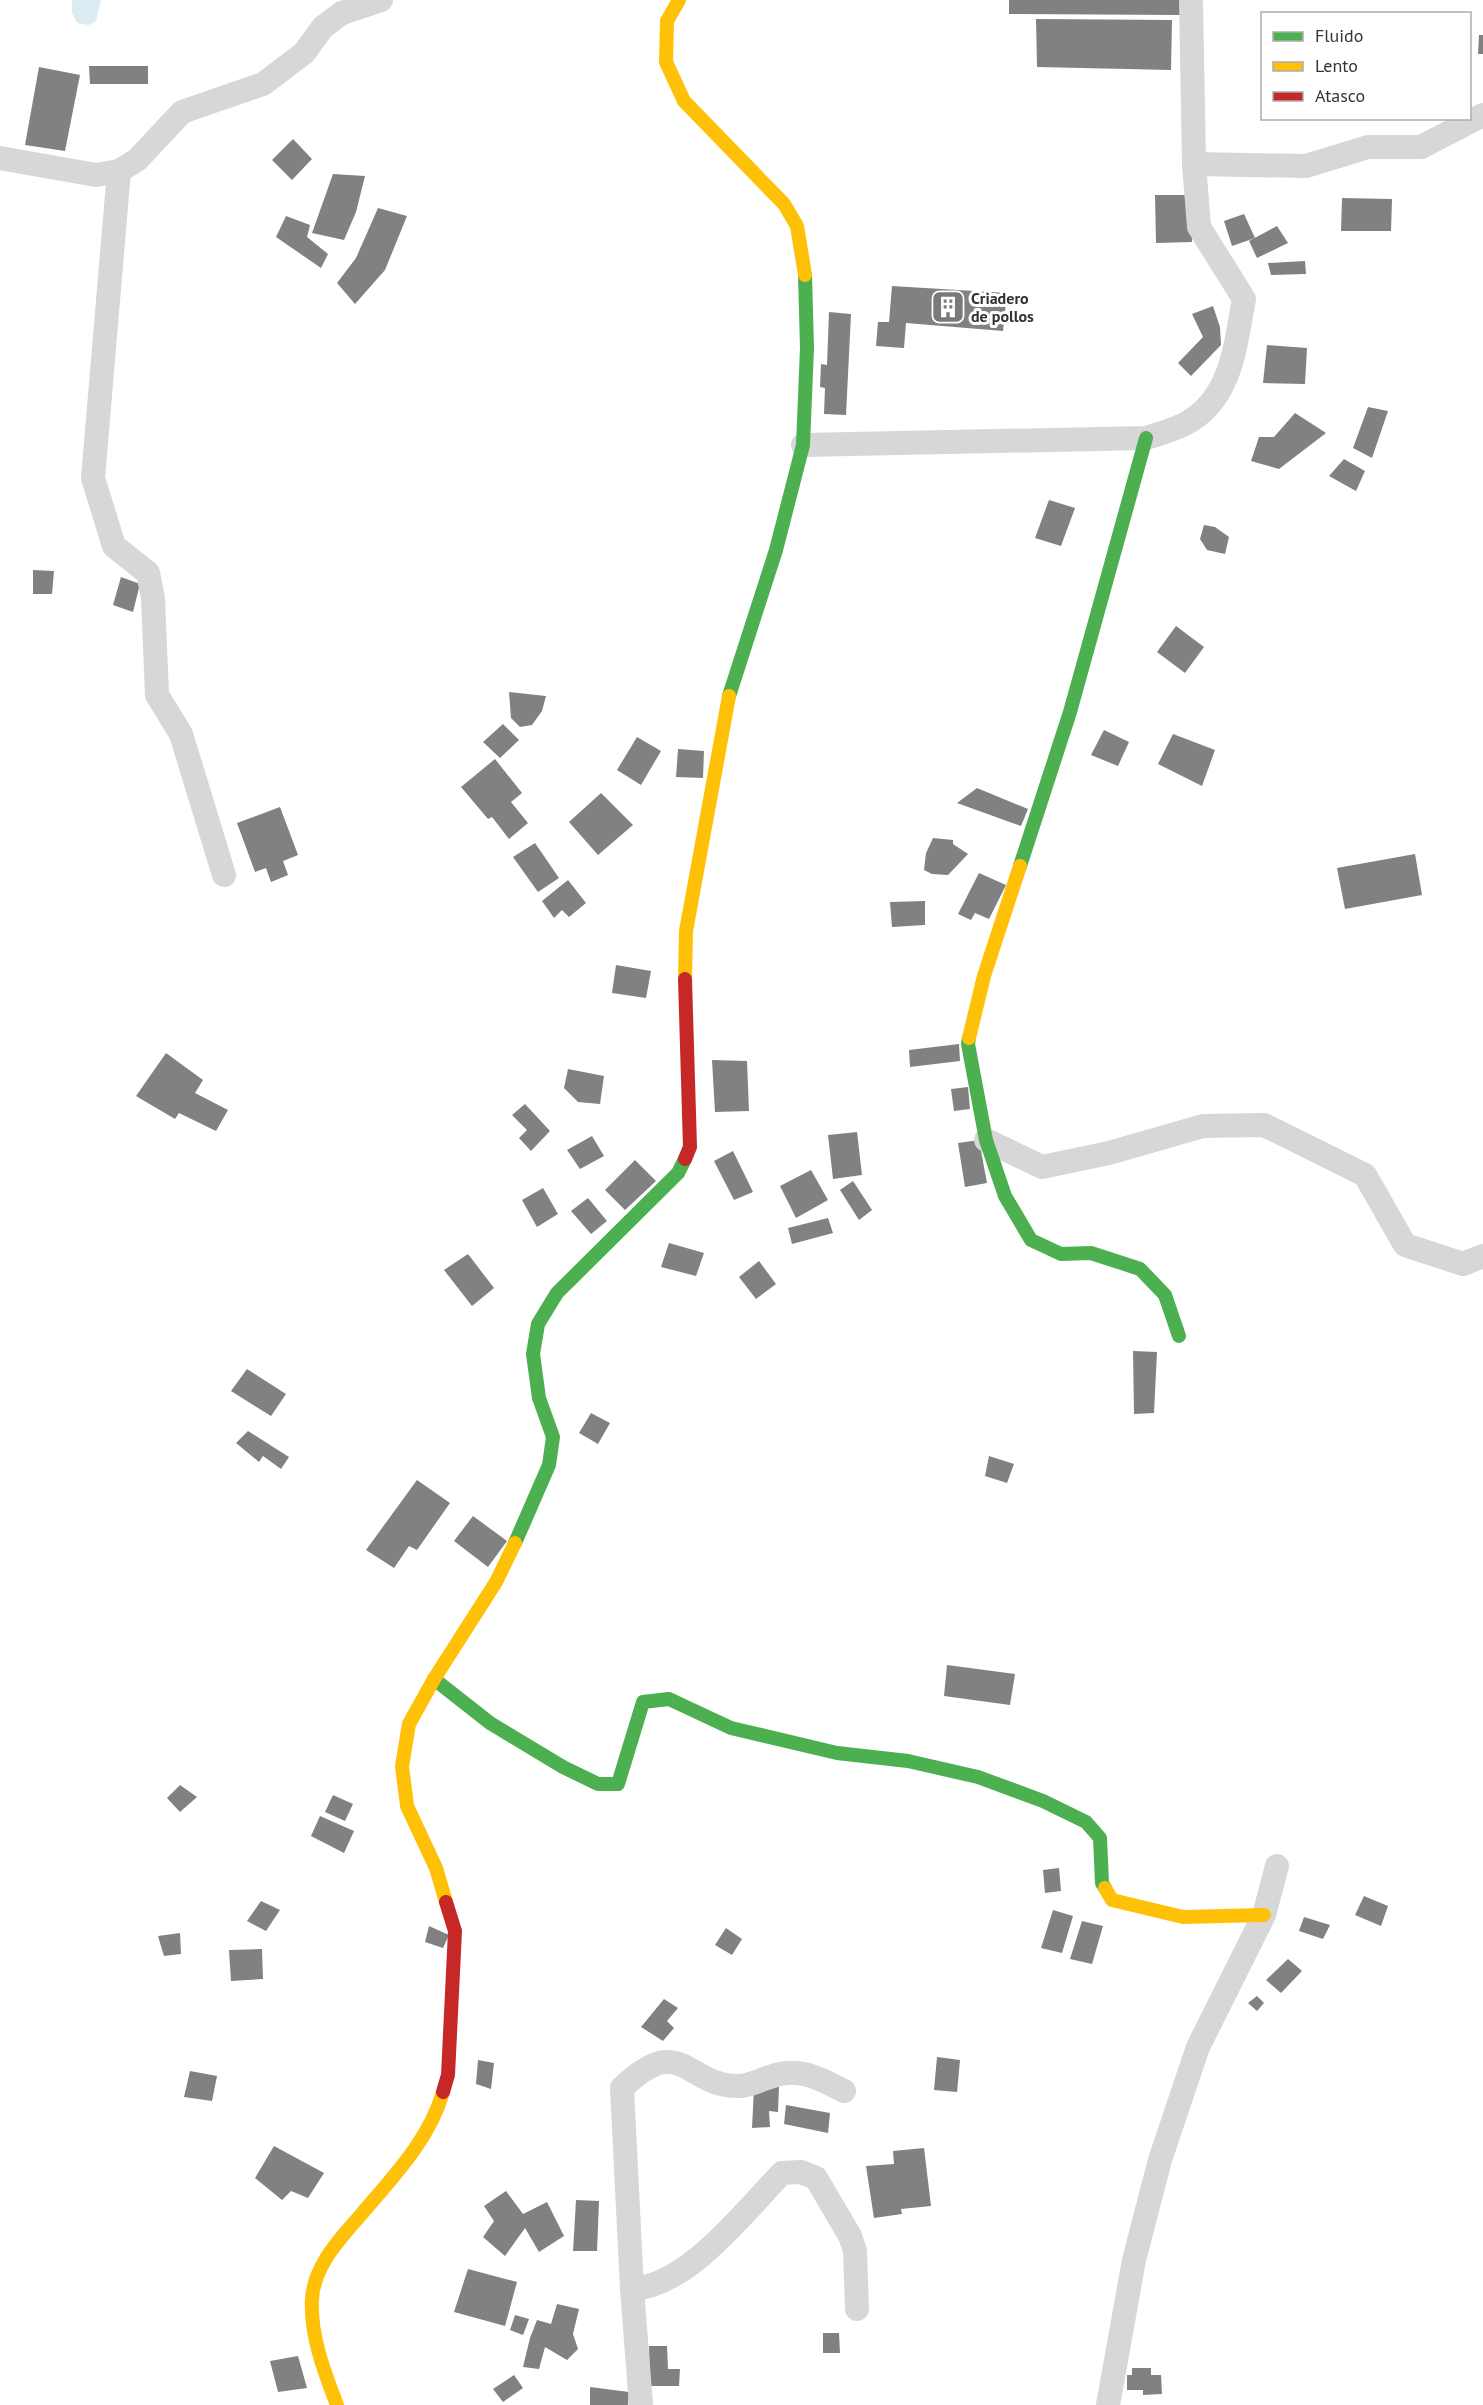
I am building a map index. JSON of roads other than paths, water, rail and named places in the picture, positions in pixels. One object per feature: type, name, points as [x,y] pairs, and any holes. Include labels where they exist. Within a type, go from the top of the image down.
[{"type":"street","points":[[0,159],[96,175],[118,171],[137,160],[182,112],[263,84],[304,52],[323,27],[342,13],[381,0]]},
{"type":"street","points":[[338,2405],[323,2367],[313,2326],[312,2296],[326,2256],[408,2158],[437,2113],[448,2075],[455,1931],[436,1868],[408,1806],[402,1766],[409,1724],[434,1679],[496,1582],[523,1527],[549,1465],[553,1437],[539,1398],[533,1354],[538,1324],[557,1293],[678,1173],[690,1147],[685,1047],[686,931],[731,686],[776,550],[802,445],[806,314],[805,268],[798,226],[784,204],[684,101],[666,62],[667,21],[679,0]]},
{"type":"street","points":[[802,445],[1146,438],[1186,424],[1216,401],[1231,367],[1244,299],[1198,227],[1194,164],[1191,1]]},
{"type":"street","points":[[1194,164],[1306,166],[1368,147],[1421,147],[1483,115]]},
{"type":"street","points":[[118,171],[93,478],[114,546],[148,573],[153,598],[157,694],[182,734],[224,875]]},
{"type":"street","points":[[1146,438],[1070,712],[994,944],[968,1044],[986,1140],[1005,1196],[1031,1240],[1061,1254],[1091,1253],[1140,1269],[1165,1295],[1179,1336]]},
{"type":"street","points":[[986,1140],[1042,1167],[1109,1153],[1203,1126],[1264,1125],[1365,1175],[1405,1245],[1463,1264],[1483,1256]]},
{"type":"street","points":[[434,1679],[490,1723],[563,1767],[598,1784],[618,1784],[628,1756],[633,1725],[643,1702],[669,1699],[731,1728],[837,1753],[908,1761],[978,1777],[1043,1800],[1086,1822],[1100,1838],[1102,1883],[1112,1900],[1184,1917],[1264,1916]]},
{"type":"street","points":[[1108,2405],[1134,2260],[1160,2160],[1198,2047],[1264,1916],[1277,1866]]},
{"type":"street","points":[[641,2405],[632,2289],[622,2088],[635,2075],[653,2064],[671,2061],[690,2066],[705,2078],[725,2085],[741,2086],[789,2071],[811,2074],[844,2091]]},
{"type":"street","points":[[632,2289],[648,2288],[686,2268],[782,2174],[801,2172],[816,2178],[850,2236],[855,2251],[857,2308]]},
{"type":"place","name":"Criadero de pollos","points":[[948,307]]}]
